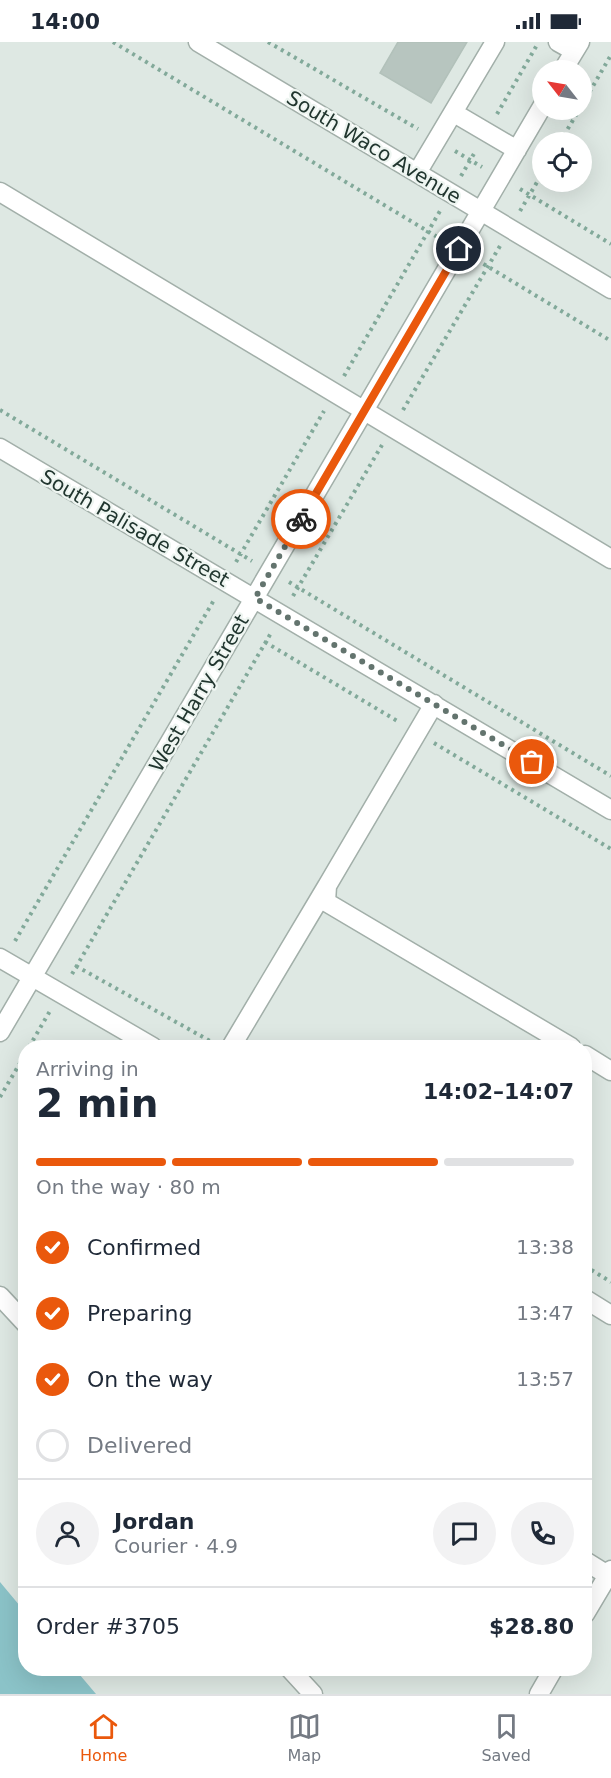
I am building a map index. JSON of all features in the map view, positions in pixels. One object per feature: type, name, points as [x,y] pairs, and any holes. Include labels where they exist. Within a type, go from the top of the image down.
[{"type":"street","name":"South Waco Avenue","points":[[198,42],[611,289]]},
{"type":"street","points":[[417,173],[495,42]]},
{"type":"street","points":[[558,42],[577,47],[569,60]]},
{"type":"street","points":[[454,112],[517,150]]},
{"type":"street","name":"West Harry Street","points":[[0,1032],[534,120]]},
{"type":"street","points":[[0,192],[611,559]]},
{"type":"street","name":"South Palisade Street","points":[[0,448],[611,810]]},
{"type":"street","points":[[235,1040],[434,704]]},
{"type":"street","points":[[327,886],[326,902],[559,1040]]},
{"type":"street","points":[[2,959],[141,1040]]},
{"type":"street","points":[[592,1059],[611,1071]]},
{"type":"street","points":[[0,1296],[18,1315]]},
{"type":"street","points":[[592,1303],[611,1315]]},
{"type":"street","points":[[592,1565],[610,1574],[592,1603]]},
{"type":"street","points":[[296,1676],[313,1694]]},
{"type":"street","points":[[539,1694],[549,1676]]},
{"type":"path","points":[[113,42],[611,341]]},
{"type":"path","points":[[268,42],[611,244]]},
{"type":"path","points":[[2,959],[539,42]]},
{"type":"path","points":[[592,88],[611,55]]},
{"type":"path","points":[[0,410],[611,776]]},
{"type":"path","points":[[76,966],[209,1040]]},
{"type":"path","points":[[0,1097],[18,1067]]},
{"type":"path","points":[[592,1270],[611,1282]]},
{"type":"water","points":[[0,1582],[18,1604],[18,1676],[81,1676],[96,1694],[0,1694]]},
{"type":"building","points":[[398,42],[467,42],[431,103],[380,73]]},
{"type":"way so far","points":[[301,519],[255,598],[532,762]]},
{"type":"route","points":[[301,519],[459,249]]}]
